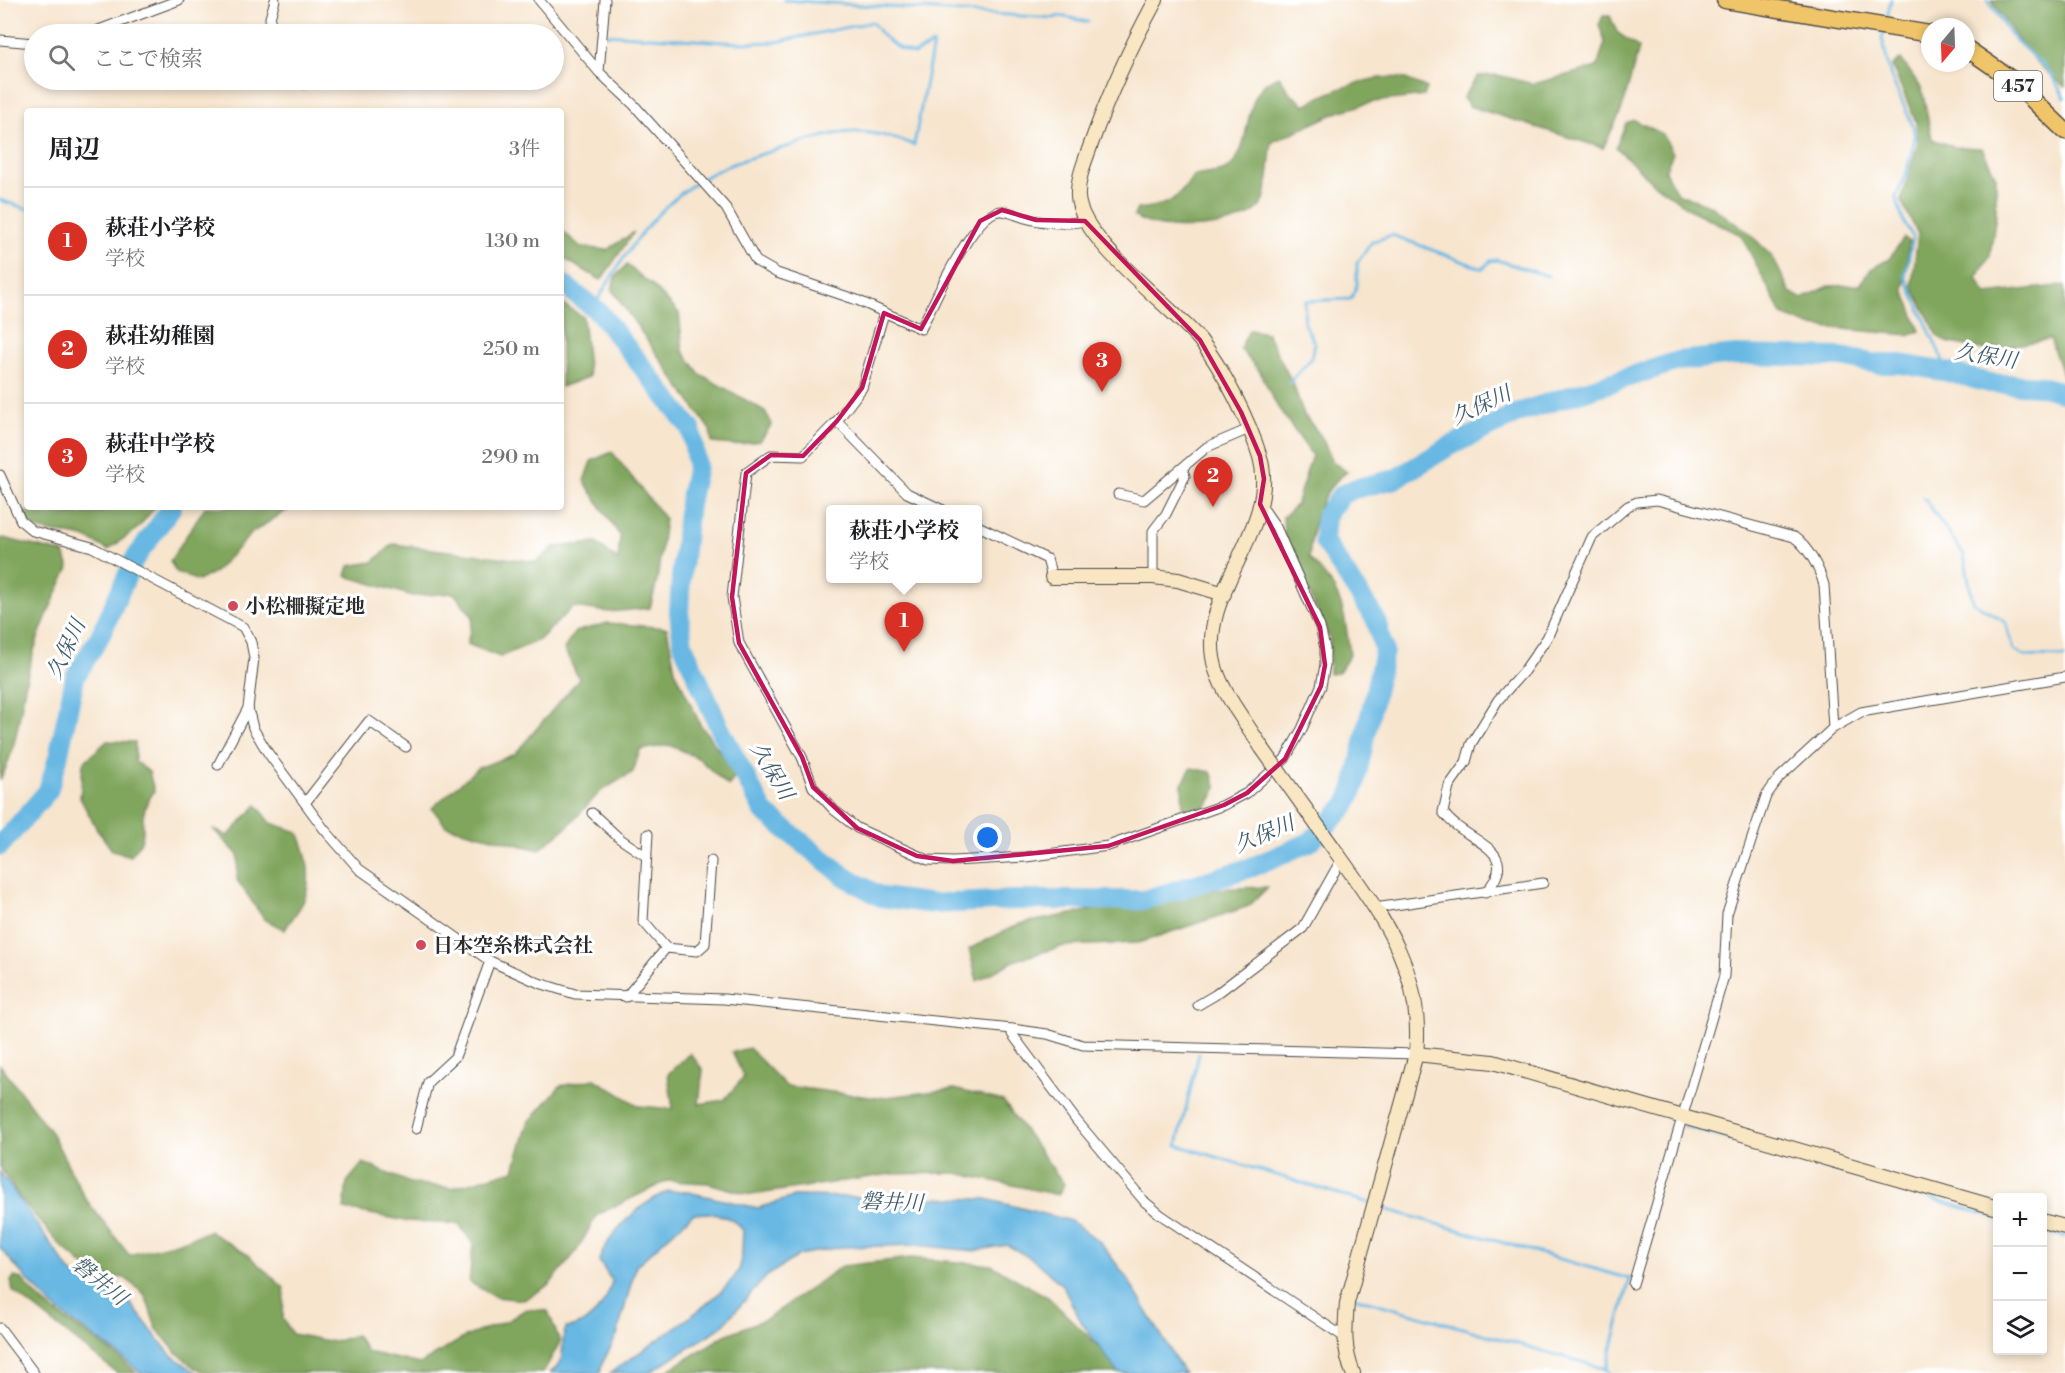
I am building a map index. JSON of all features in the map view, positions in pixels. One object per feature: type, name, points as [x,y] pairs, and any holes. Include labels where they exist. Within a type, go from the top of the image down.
[{"type":"highway","points":[[1725,0],[1921,33]]},
{"type":"highway","name":"457","points":[[1975,54],[2011,79],[2065,131]]},
{"type":"street","points":[[114,24],[179,0]]},
{"type":"street","points":[[270,24],[275,0]]},
{"type":"street","points":[[539,0],[559,24]]},
{"type":"street","points":[[599,72],[605,0]]},
{"type":"street","points":[[1156,0],[1110,88],[1082,170],[1077,194],[1079,208],[1094,234],[1200,340],[1223,376],[1249,429],[1260,456],[1264,479],[1260,504],[1224,594],[1213,635],[1216,670],[1262,748],[1394,938],[1411,979],[1418,1033],[1416,1054],[1347,1304],[1344,1337],[1346,1356],[1353,1373]]},
{"type":"street","points":[[564,30],[599,72],[634,105],[726,208],[756,261],[777,273],[857,300],[921,329],[951,269],[980,221],[993,212],[1002,210],[1036,220],[1076,223],[1085,221]]},
{"type":"street","points":[[0,40],[24,42]]},
{"type":"street","points":[[884,313],[862,388],[837,421],[803,456],[771,455],[746,473],[732,597],[739,643],[802,757],[813,787],[834,810],[857,828],[928,860],[1026,857],[1108,846],[1224,805],[1247,793],[1285,759],[1302,729],[1321,686],[1325,665],[1325,648],[1320,627],[1276,527],[1260,504]]},
{"type":"street","points":[[837,421],[907,493],[932,505]]},
{"type":"street","points":[[1118,494],[1144,500],[1183,470],[1207,447],[1249,429]]},
{"type":"street","points":[[1153,577],[1153,531],[1166,514],[1185,476],[1183,470]]},
{"type":"street","points":[[0,475],[21,521],[33,531],[92,547],[230,618],[243,627],[251,642],[254,658],[248,708],[253,728],[268,753],[359,869],[490,961],[539,983],[575,994],[724,999],[1012,1029],[1047,1034],[1083,1045],[1124,1048],[1416,1054],[1493,1062],[1993,1207]]},
{"type":"street","points":[[1485,893],[1497,880],[1501,871],[1500,863],[1483,844],[1448,819],[1443,812],[1449,786],[1466,762],[1471,744],[1498,700],[1524,671],[1547,638],[1592,537],[1620,512],[1637,502],[1657,500],[1794,537],[1803,543],[1820,572],[1824,585],[1833,728]]},
{"type":"street","points":[[982,528],[1047,559],[1052,577],[1153,577],[1178,580],[1224,594]]},
{"type":"street","points":[[1633,1284],[1724,976],[1727,914],[1766,796],[1779,778],[1833,728],[1861,712],[2065,677]]},
{"type":"street","points":[[218,765],[248,708]]},
{"type":"street","points":[[305,802],[369,721],[406,747]]},
{"type":"street","points":[[592,813],[619,838],[646,857]]},
{"type":"street","points":[[648,834],[643,921],[666,948],[697,951],[705,944],[711,861]]},
{"type":"street","points":[[1198,1005],[1215,995],[1303,928],[1341,860]]},
{"type":"street","points":[[1375,908],[1542,883]]},
{"type":"street","points":[[626,997],[666,948]]},
{"type":"street","points":[[416,1129],[428,1082],[455,1057],[490,961]]},
{"type":"street","points":[[1012,1029],[1012,1034],[1076,1120],[1145,1202],[1344,1337]]},
{"type":"street","points":[[2047,1222],[2065,1227]]},
{"type":"street","points":[[0,1328],[34,1373]]},
{"type":"highlighted area","points":[[1002,210],[1036,220],[1085,221],[1200,340],[1241,412],[1260,456],[1264,479],[1260,504],[1320,627],[1325,665],[1321,686],[1285,759],[1247,793],[1224,805],[1108,846],[953,861],[917,856],[857,828],[813,787],[802,757],[739,643],[732,597],[746,473],[771,455],[803,456],[837,421],[862,388],[884,313],[921,329],[980,221]]},
{"type":"green space","points":[[1992,0],[2065,0],[2065,87],[2024,48]]},
{"type":"green space","points":[[1603,16],[1610,16],[1617,32],[1639,48],[1622,109],[1603,148],[1469,106],[1463,98],[1478,76],[1498,75],[1533,84],[1597,67],[1605,42],[1599,25]]},
{"type":"green space","points":[[1901,59],[1922,89],[1932,139],[1954,147],[1982,148],[1996,177],[1996,214],[1990,256],[1977,278],[1986,294],[2065,285],[2065,375],[2062,374],[2050,339],[1986,350],[1946,342],[1938,336],[1912,286],[1918,234],[1901,201],[1918,143],[1916,122],[1892,66]]},
{"type":"green space","points":[[1279,76],[1290,93],[1305,105],[1353,84],[1381,78],[1405,79],[1427,88],[1424,96],[1373,102],[1338,112],[1272,142],[1267,189],[1263,202],[1254,212],[1240,219],[1222,224],[1181,228],[1146,222],[1134,216],[1137,209],[1163,204],[1176,197],[1193,176],[1225,170],[1235,162],[1241,150],[1251,107],[1257,94],[1266,83]]},
{"type":"green space","points":[[1634,120],[1663,134],[1673,153],[1665,171],[1677,193],[1711,206],[1748,232],[1772,256],[1790,292],[1802,299],[1829,286],[1860,285],[1871,269],[1889,259],[1904,238],[1909,242],[1904,290],[1920,331],[1909,335],[1810,326],[1782,315],[1741,235],[1691,210],[1653,183],[1616,147],[1626,123]]},
{"type":"green space","points":[[634,232],[601,280],[564,259],[564,233],[581,247],[607,250]]},
{"type":"green space","points":[[627,265],[654,287],[679,313],[683,351],[700,374],[765,411],[772,424],[760,441],[734,445],[712,443],[710,430],[612,290],[615,277]]},
{"type":"green space","points":[[564,305],[583,317],[589,377],[564,386]]},
{"type":"green space","points":[[1249,330],[1267,333],[1293,384],[1304,415],[1321,436],[1333,462],[1347,472],[1329,489],[1318,510],[1309,558],[1329,581],[1343,613],[1350,655],[1338,673],[1329,674],[1330,640],[1284,536],[1283,517],[1296,505],[1312,455],[1277,406],[1260,372],[1240,349]]},
{"type":"green space","points":[[612,452],[665,519],[657,581],[650,608],[609,612],[573,607],[539,640],[500,657],[467,644],[473,617],[454,593],[413,596],[346,576],[349,566],[373,562],[393,544],[537,562],[554,547],[596,543],[618,560],[620,536],[584,481],[591,461]]},
{"type":"green space","points":[[153,510],[138,528],[108,550],[83,537],[47,532],[31,526],[21,512],[84,513]]},
{"type":"green space","points":[[203,510],[287,510],[253,532],[215,572],[198,581],[176,572],[170,561]]},
{"type":"green space","points":[[3,538],[64,553],[69,568],[39,635],[27,677],[11,755],[0,780],[0,540]]},
{"type":"green space","points":[[608,623],[667,628],[675,670],[700,724],[737,775],[728,786],[698,758],[669,745],[640,750],[633,772],[601,791],[568,826],[539,850],[446,826],[432,808],[478,768],[515,754],[579,679],[564,649],[575,632]]},
{"type":"green space","points":[[107,741],[135,742],[135,761],[149,772],[154,791],[143,815],[141,842],[130,856],[112,850],[80,798],[83,763]]},
{"type":"green space","points":[[1191,768],[1211,772],[1217,788],[1207,806],[1183,813],[1182,784]]},
{"type":"green space","points":[[257,805],[271,823],[298,832],[304,849],[308,876],[306,894],[285,930],[264,919],[237,880],[238,855],[213,829],[228,836]]},
{"type":"green space","points":[[1268,887],[1249,906],[1138,943],[1064,946],[1016,960],[977,981],[969,949],[1019,924],[1203,889]]},
{"type":"green space","points":[[749,1048],[786,1086],[878,1098],[954,1089],[1003,1101],[1064,1184],[1058,1195],[956,1173],[891,1174],[751,1195],[708,1183],[667,1181],[597,1215],[576,1252],[549,1285],[524,1300],[496,1297],[469,1282],[473,1244],[459,1224],[406,1221],[344,1209],[347,1182],[363,1163],[410,1183],[452,1188],[514,1170],[528,1123],[560,1086],[595,1079],[639,1106],[673,1109],[668,1074],[690,1053],[703,1070],[699,1104],[724,1100],[744,1077],[732,1052]]},
{"type":"green space","points":[[0,1065],[52,1134],[85,1198],[129,1255],[177,1243],[209,1231],[247,1254],[284,1288],[283,1319],[292,1334],[334,1342],[356,1335],[367,1352],[420,1364],[465,1337],[509,1320],[526,1309],[548,1311],[560,1342],[543,1373],[208,1373],[195,1368],[176,1352],[156,1328],[145,1295],[125,1278],[95,1275],[60,1245],[20,1198],[0,1167]]},
{"type":"green space","points":[[911,1258],[991,1265],[1048,1297],[1126,1373],[664,1373],[725,1335],[768,1318],[842,1266]]},
{"type":"green space","points":[[14,1277],[22,1279],[47,1306],[123,1360],[136,1373],[117,1373],[13,1291],[11,1281]]},
{"type":"water","points":[[0,1172],[71,1273],[124,1295],[170,1354],[197,1373],[140,1373],[41,1295],[0,1248]]},
{"type":"water","name":"磐井川","points":[[668,1191],[688,1192],[758,1208],[797,1196],[986,1199],[1071,1221],[1100,1242],[1127,1278],[1184,1373],[1118,1373],[1082,1323],[1062,1285],[1034,1260],[1007,1245],[974,1251],[916,1245],[841,1247],[799,1255],[767,1276],[720,1328],[649,1373],[610,1373],[702,1308],[733,1279],[741,1263],[743,1230],[734,1221],[708,1213],[693,1214],[636,1266],[617,1335],[602,1364],[600,1373],[549,1373],[559,1364],[566,1328],[583,1323],[590,1318],[602,1305],[610,1290],[612,1281],[599,1261],[610,1239],[636,1211]]},
{"type":"waterway","points":[[784,0],[1053,18],[1061,16],[1088,22]]},
{"type":"waterway","points":[[1886,22],[1891,0]]},
{"type":"waterway","points":[[1988,0],[2011,36],[2049,71],[2065,98]]},
{"type":"waterway","points":[[593,308],[625,255],[651,223],[680,194],[718,170],[740,161],[821,137],[850,132],[878,134],[914,145],[933,44],[914,54],[907,52],[890,42],[872,22],[776,42],[739,43],[606,34]]},
{"type":"waterway","points":[[1884,31],[1882,38],[1891,77],[1913,126],[1915,138],[1906,175],[1896,197],[1903,220],[1913,237],[1905,276],[1948,372]]},
{"type":"waterway","points":[[0,200],[24,208]]},
{"type":"waterway","points":[[1289,383],[1310,360],[1315,344],[1304,323],[1305,301],[1351,299],[1357,285],[1357,263],[1372,242],[1392,235],[1483,269],[1490,261],[1497,260],[1548,276]]},
{"type":"waterway","name":"久保川","points":[[564,285],[599,312],[691,429],[697,466],[689,503],[681,578],[679,612],[683,645],[720,729],[764,812],[844,876],[881,897],[935,904],[1015,900],[1144,900],[1252,867],[1310,842],[1346,806],[1354,788],[1384,651],[1376,620],[1324,541],[1326,515],[1341,495],[1354,489],[1395,479],[1450,446],[1520,412],[1678,361],[1735,355],[1841,357],[1877,364],[1901,364],[1948,372],[1990,383],[2040,386],[2065,393]]},
{"type":"waterway","points":[[1924,498],[1964,555],[1973,602],[2005,622],[2013,650],[2024,656],[2065,657]]},
{"type":"waterway","name":"久保川","points":[[0,846],[48,791],[58,758],[75,677],[100,636],[134,560],[170,510]]},
{"type":"waterway","points":[[1199,1054],[1177,1145],[1369,1203]]},
{"type":"waterway","points":[[1684,1126],[1993,1217]]},
{"type":"waterway","points":[[1378,1207],[1630,1279],[1606,1369]]},
{"type":"waterway","points":[[2047,1232],[2065,1237]]},
{"type":"waterway","points":[[1354,1297],[1606,1369],[1609,1373]]},
{"type":"place","name":"萩荘中学校","points":[[1102,392]]},
{"type":"place","name":"萩荘幼稚園","points":[[1213,507]]},
{"type":"place","name":"小松柵擬定地","points":[[233,606]]},
{"type":"place","name":"萩荘小学校","points":[[904,652]]},
{"type":"place","name":"日本空糸株式会社","points":[[421,945]]}]
